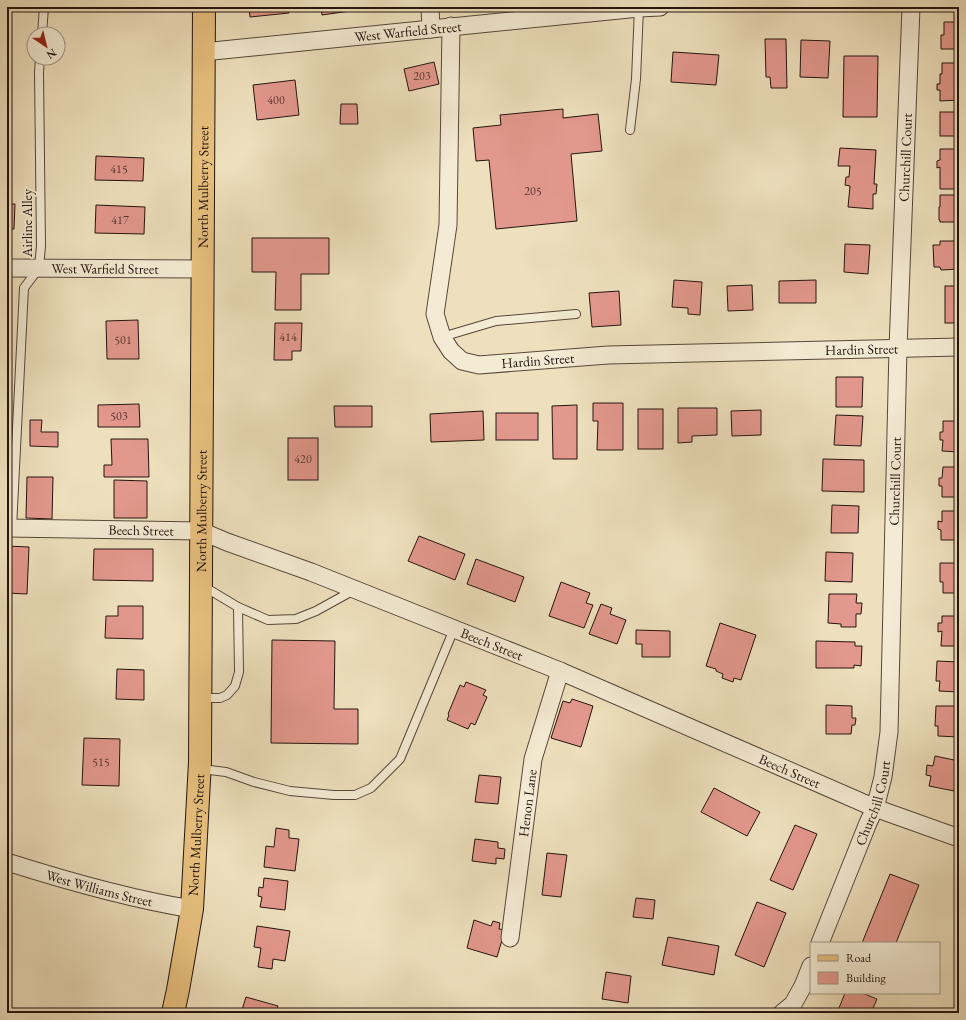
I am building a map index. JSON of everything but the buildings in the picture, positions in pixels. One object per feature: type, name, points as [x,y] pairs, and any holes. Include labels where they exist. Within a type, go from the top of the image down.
[{"type":"main road","name":"North Mulberry Street","points":[[173,1013],[192,909],[200,769],[204,7]]},
{"type":"street","points":[[430,7],[431,29]]},
{"type":"street","name":"West Warfield Street","points":[[203,52],[451,26],[660,7]]},
{"type":"street","name":"Churchill Court","points":[[820,942],[875,808],[883,777],[889,732],[898,348],[911,7]]},
{"type":"street","name":"Hardin Street","points":[[451,26],[448,225],[435,314],[442,337],[450,351],[462,361],[479,365],[608,355],[959,347]]},
{"type":"street","name":"West Warfield Street","points":[[7,268],[203,269]]},
{"type":"street","name":"Beech Street","points":[[9,528],[201,531],[227,542],[312,572],[560,671],[875,808],[959,838]]},
{"type":"street","name":"Henon Lane","points":[[510,938],[533,759],[560,671]]},
{"type":"street","name":"West Williams Street","points":[[7,862],[52,876],[155,903],[192,909]]},
{"type":"street","points":[[782,1013],[793,1004],[803,986],[810,968]]},
{"type":"lane","points":[[43,26],[44,7]]},
{"type":"lane","points":[[630,130],[636,79],[639,8]]},
{"type":"lane","name":"Airline Alley","points":[[9,528],[24,288],[39,268],[41,246],[40,66]]},
{"type":"lane","points":[[442,337],[496,321],[576,314]]},
{"type":"lane","points":[[201,585],[238,607],[268,620],[296,619],[316,611],[355,590]]},
{"type":"lane","points":[[200,698],[220,698],[226,695],[235,686],[239,672],[238,607]]},
{"type":"lane","points":[[200,769],[226,772],[254,782],[290,791],[334,795],[355,795],[371,788],[400,759],[454,629]]}]
